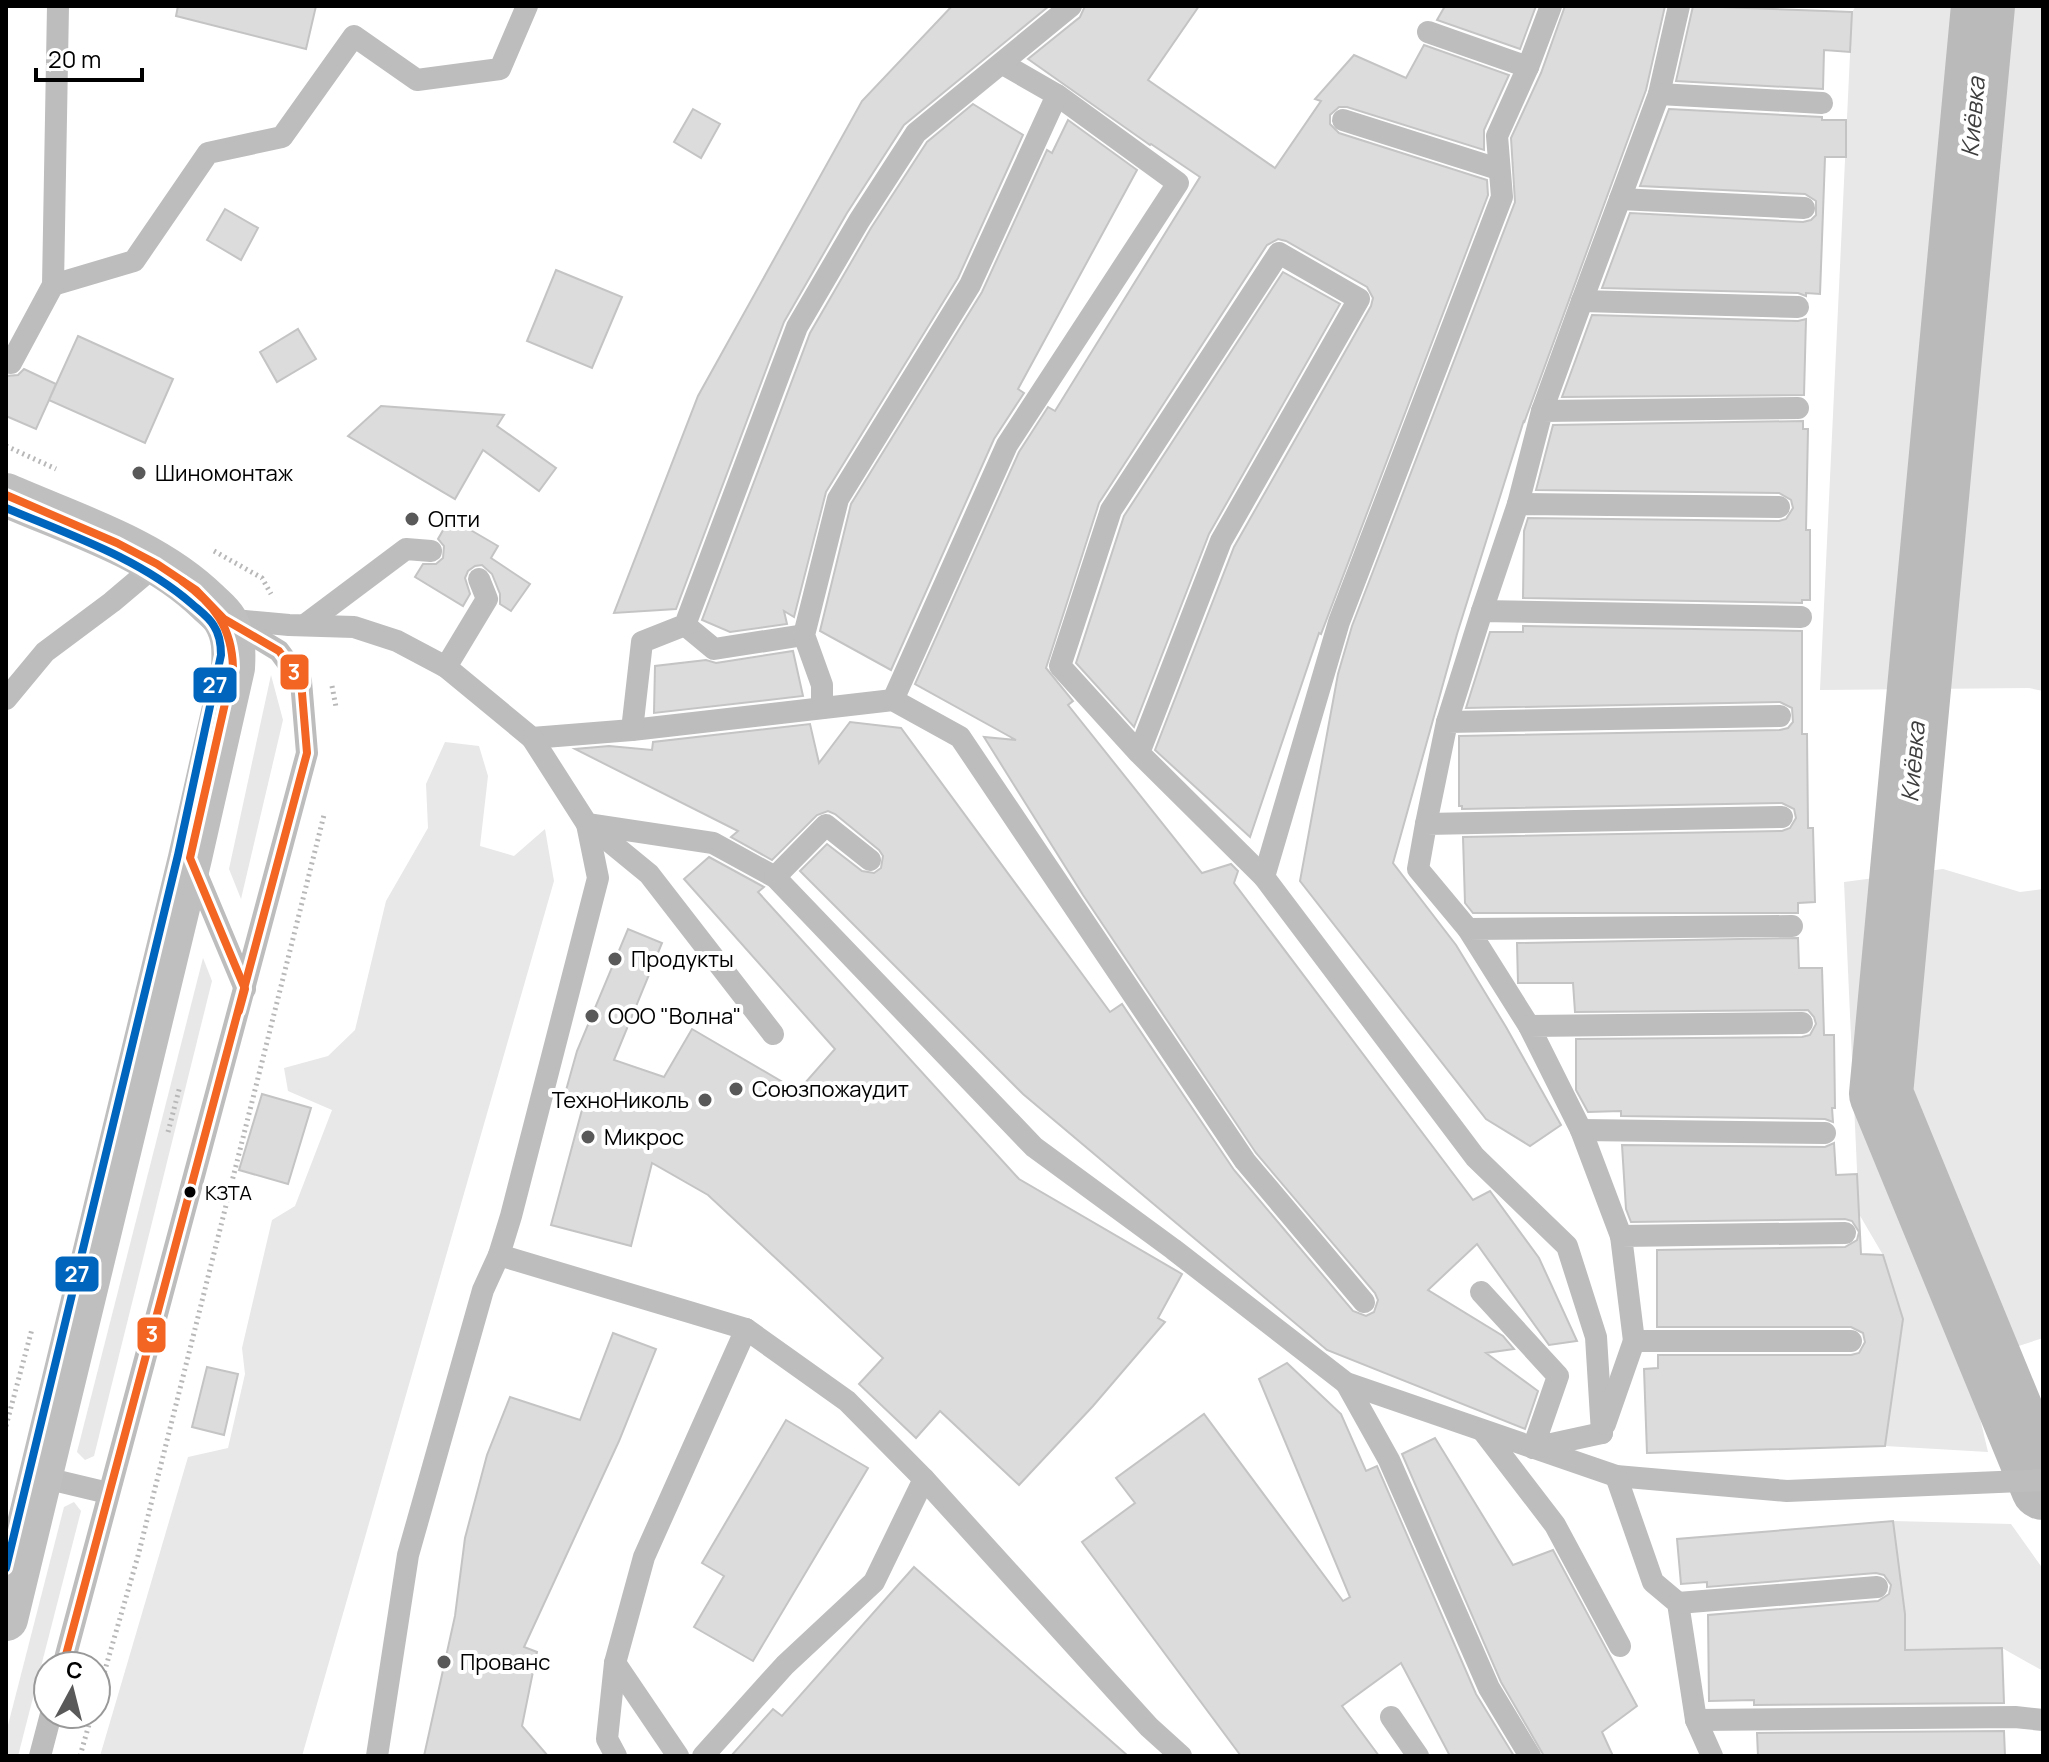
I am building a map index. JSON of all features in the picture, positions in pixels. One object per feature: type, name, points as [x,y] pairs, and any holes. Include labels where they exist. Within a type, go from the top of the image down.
[{"type":"main road","points":[[6,495],[117,543],[157,564],[196,590],[224,619],[234,645],[233,668],[190,858],[41,1477],[9,1597]]},
{"type":"lane","points":[[11,363],[53,285],[58,6]]},
{"type":"lane","points":[[53,285],[134,261],[208,153],[282,137],[354,36],[417,80],[500,69],[527,6]]},
{"type":"lane","points":[[632,730],[642,642],[685,625],[797,327],[859,221],[916,133],[1071,6]]},
{"type":"lane","points":[[1264,877],[1339,622],[1502,197],[1497,136],[1551,6]]},
{"type":"lane","points":[[1602,1433],[1634,1341],[1621,1236],[1581,1130],[1529,1026],[1468,929],[1418,869],[1447,722],[1518,504],[1542,411],[1659,94],[1679,6]]},
{"type":"lane","points":[[1428,32],[1528,67]]},
{"type":"lane","points":[[893,700],[1007,445],[1178,183],[1057,95],[1003,64]]},
{"type":"lane","points":[[1659,94],[1822,103]]},
{"type":"lane","points":[[822,708],[822,685],[804,635],[838,499],[970,285],[1057,95]]},
{"type":"lane","points":[[1343,120],[1498,169]]},
{"type":"lane","points":[[1620,199],[1804,208]]},
{"type":"lane","points":[[1139,753],[1221,541],[1359,299],[1279,253],[1111,510],[1060,666],[1139,753],[1264,877],[1475,1157],[1567,1246],[1596,1337],[1602,1433]]},
{"type":"lane","points":[[1582,301],[1798,307]]},
{"type":"lane","points":[[1542,411],[1798,408]]},
{"type":"lane","points":[[1518,504],[1779,507]]},
{"type":"lane","points":[[306,624],[406,549],[431,551]]},
{"type":"lane","points":[[6,699],[45,652],[157,564]]},
{"type":"lane","points":[[446,667],[487,599],[479,579]]},
{"type":"lane","points":[[1482,611],[1801,617]]},
{"type":"lane","points":[[224,619],[354,627],[397,641],[446,667],[532,738],[587,824],[649,874],[773,1034]]},
{"type":"lane","points":[[67,1650],[307,753],[301,681],[279,651],[224,619]]},
{"type":"lane","points":[[685,625],[714,649],[804,635]]},
{"type":"lane","points":[[532,738],[632,730],[893,700],[960,737],[1245,1161],[1364,1302]]},
{"type":"lane","points":[[1447,722],[1780,716]]},
{"type":"lane","points":[[1426,824],[1782,817]]},
{"type":"lane","points":[[587,824],[713,843],[775,877],[1034,1147],[1173,1249],[1346,1383],[1616,1476],[1787,1491],[2043,1480]]},
{"type":"lane","points":[[377,1756],[408,1555],[483,1290],[499,1255],[511,1216],[598,878],[587,824]]},
{"type":"lane","points":[[775,877],[826,825],[870,860]]},
{"type":"lane","points":[[190,858],[245,989]]},
{"type":"lane","points":[[1468,929],[1792,926]]},
{"type":"lane","points":[[1529,1026],[1802,1023]]},
{"type":"lane","points":[[1581,1130],[1825,1133]]},
{"type":"lane","points":[[1621,1236],[1845,1233]]},
{"type":"lane","points":[[499,1255],[746,1329],[847,1401],[924,1479],[1149,1727],[1181,1756]]},
{"type":"lane","points":[[1481,1292],[1558,1376],[1533,1448]]},
{"type":"lane","points":[[616,1756],[607,1739],[615,1663],[644,1557],[746,1329]]},
{"type":"lane","points":[[1634,1341],[1851,1341]]},
{"type":"lane","points":[[1346,1383],[1389,1460],[1489,1688],[1530,1756]]},
{"type":"lane","points":[[1482,1431],[1555,1525],[1620,1646]]},
{"type":"lane","points":[[1533,1448],[1602,1433]]},
{"type":"lane","points":[[1616,1476],[1653,1582],[1678,1603],[1696,1720],[1712,1756]]},
{"type":"lane","points":[[41,1477],[108,1493]]},
{"type":"lane","points":[[703,1756],[785,1665],[874,1582],[924,1479]]},
{"type":"lane","points":[[1678,1603],[1877,1587]]},
{"type":"lane","points":[[615,1663],[678,1756]]},
{"type":"lane","points":[[1391,1717],[1418,1756]]},
{"type":"lane","points":[[1696,1720],[2015,1717],[2043,1720]]},
{"type":"lane","points":[[40,1756],[47,1730]]},
{"type":"path","points":[[6,1426],[34,1318]]},
{"type":"path","points":[[80,1756],[87,1730]]},
{"type":"shaded area","points":[[1856,6],[2043,6],[2043,691],[2029,688],[1820,690],[1852,12]]},
{"type":"shaded area","points":[[271,675],[283,720],[241,899],[229,869]]},
{"type":"shaded area","points":[[445,742],[479,746],[488,776],[480,846],[514,856],[545,829],[554,881],[302,1756],[100,1756],[108,1730],[112,1730],[112,1715],[188,1457],[228,1448],[245,1374],[242,1348],[272,1220],[295,1206],[332,1110],[288,1091],[284,1068],[328,1056],[355,1030],[386,901],[428,828],[426,784]]},
{"type":"shaded area","points":[[1943,869],[2020,892],[2043,889],[2043,1338],[1967,1363],[1988,1452],[1885,1446],[1903,1322],[1883,1255],[1859,1214],[1844,882]]},
{"type":"shaded area","points":[[203,958],[212,981],[94,1456],[85,1460],[77,1452]]},
{"type":"shaded area","points":[[74,1502],[81,1511],[45,1650],[32,1650],[32,1702],[18,1756],[6,1756],[6,1733],[64,1507]]},
{"type":"shaded area","points":[[1893,1521],[2011,1524],[2043,1569],[2043,1671],[2002,1648],[1905,1649]]},
{"type":"building","points":[[178,6],[316,6],[306,49],[176,16]]},
{"type":"building","points":[[952,6],[1049,6],[904,125],[847,213],[784,322],[676,609],[614,613],[698,396],[862,101]]},
{"type":"building","points":[[1085,6],[1199,6],[1148,80],[1275,168],[1321,101],[1315,99],[1354,55],[1406,78],[1424,45],[1509,75],[1484,130],[1484,150],[1347,107],[1339,107],[1330,115],[1330,124],[1339,133],[1487,180],[1488,195],[1319,633],[1250,837],[1155,750],[1234,547],[1371,306],[1373,298],[1367,287],[1286,241],[1278,239],[1267,245],[1099,503],[1046,668],[1073,701],[1068,705],[1202,873],[1231,864],[1238,871],[1234,883],[1473,1200],[1490,1191],[1539,1258],[1577,1341],[1549,1345],[1477,1244],[1428,1290],[1503,1336],[1514,1349],[1486,1353],[1538,1391],[1525,1429],[1327,1350],[1023,1094],[800,871],[827,844],[862,871],[874,873],[881,868],[883,856],[879,850],[835,814],[828,811],[817,815],[772,860],[731,837],[738,831],[575,749],[609,746],[652,750],[653,742],[810,724],[819,763],[850,722],[901,728],[1110,1012],[1122,1004],[1234,1170],[1353,1311],[1366,1316],[1374,1312],[1378,1300],[1375,1293],[1256,1153],[1083,895],[984,737],[1016,740],[915,684],[1019,452],[1048,407],[1055,411],[1200,177],[1028,59],[1080,17]]},
{"type":"building","points":[[1445,6],[1536,6],[1520,49],[1437,20]]},
{"type":"building","points":[[1565,6],[1665,6],[1646,90],[1524,423],[1524,420],[1457,634],[1393,863],[1456,945],[1561,1125],[1530,1146],[1486,1119],[1300,881],[1338,674],[1352,626],[1515,202],[1511,138],[1541,73]]},
{"type":"building","points":[[1693,6],[1852,12],[1850,52],[1824,50],[1823,89],[1676,81]]},
{"type":"building","points":[[973,104],[1023,135],[958,278],[826,492],[794,617],[784,611],[787,624],[730,632],[702,620],[810,333],[871,228],[927,142]]},
{"type":"building","points":[[693,109],[720,124],[701,158],[674,142]]},
{"type":"building","points":[[1669,109],[1846,120],[1846,157],[1825,157],[1820,294],[1602,288],[1630,213],[1803,222],[1816,215],[1816,201],[1805,194],[1640,186]]},
{"type":"building","points":[[1068,120],[1137,170],[1018,389],[1024,393],[994,439],[891,670],[820,631],[851,504],[982,292],[1047,150],[1052,153]]},
{"type":"building","points":[[225,209],[258,228],[241,260],[207,240]]},
{"type":"building","points":[[556,270],[622,297],[592,368],[527,341]]},
{"type":"building","points":[[1283,272],[1340,304],[1209,534],[1134,727],[1076,663],[1124,516]]},
{"type":"building","points":[[1592,315],[1806,319],[1804,395],[1562,397]]},
{"type":"building","points":[[298,329],[316,359],[277,382],[260,352]]},
{"type":"building","points":[[78,336],[173,379],[145,443],[49,400]]},
{"type":"building","points":[[24,369],[56,384],[36,429],[6,416],[6,376],[18,375]]},
{"type":"building","points":[[381,406],[504,415],[497,426],[556,468],[539,491],[483,450],[455,499],[348,436]]},
{"type":"building","points":[[1803,421],[1803,429],[1808,429],[1806,530],[1810,530],[1810,600],[1802,600],[1802,603],[1523,598],[1524,531],[1528,518],[1779,521],[1786,519],[1793,508],[1791,500],[1779,493],[1536,490],[1553,425]]},
{"type":"building","points":[[450,518],[498,546],[491,558],[530,584],[511,611],[500,604],[500,594],[492,574],[482,565],[468,571],[465,578],[470,594],[463,606],[415,577],[423,564],[436,564],[443,558],[444,546],[438,539]]},
{"type":"building","points":[[1523,626],[1802,631],[1802,734],[1807,734],[1808,828],[1813,828],[1815,902],[1798,903],[1798,913],[1473,913],[1465,903],[1463,837],[1782,831],[1790,828],[1796,818],[1794,809],[1782,803],[1462,809],[1459,806],[1459,736],[1780,730],[1788,728],[1793,722],[1792,708],[1780,702],[1466,708],[1490,632],[1523,632]]},
{"type":"building","points":[[793,651],[803,696],[654,713],[655,666],[706,660],[716,663]]},
{"type":"building","points":[[709,857],[764,887],[758,892],[1019,1179],[1182,1274],[1158,1318],[1165,1322],[1093,1406],[1019,1485],[940,1411],[916,1438],[859,1384],[883,1358],[708,1195],[652,1163],[631,1246],[551,1225],[583,1106],[563,1101],[577,1051],[628,929],[662,943],[614,1060],[664,1077],[692,1029],[798,1091],[835,1049],[684,879]]},
{"type":"building","points":[[1798,938],[1799,968],[1822,968],[1824,1035],[1834,1035],[1833,1122],[1825,1119],[1621,1116],[1621,1111],[1588,1112],[1576,1090],[1576,1039],[1802,1037],[1810,1035],[1816,1024],[1808,1010],[1575,1012],[1573,983],[1518,983],[1517,943]]},
{"type":"building","points":[[262,1094],[311,1108],[288,1184],[239,1170]]},
{"type":"building","points":[[1834,1143],[1836,1175],[1857,1174],[1861,1254],[1883,1255],[1903,1319],[1885,1446],[1647,1453],[1644,1369],[1658,1368],[1658,1355],[1851,1355],[1859,1353],[1865,1342],[1863,1333],[1851,1327],[1657,1327],[1657,1250],[1845,1247],[1857,1240],[1859,1232],[1852,1221],[1845,1219],[1631,1222],[1626,1209],[1622,1145],[1825,1147]]},
{"type":"building","points":[[613,1333],[656,1349],[619,1441],[524,1647],[537,1652],[522,1726],[548,1756],[424,1756],[455,1616],[465,1538],[487,1455],[510,1397],[580,1420]]},
{"type":"building","points":[[1287,1363],[1341,1414],[1366,1471],[1377,1466],[1476,1694],[1514,1756],[1450,1756],[1401,1663],[1342,1706],[1379,1756],[1241,1756],[1082,1542],[1135,1503],[1116,1478],[1204,1414],[1343,1601],[1350,1597],[1259,1379]]},
{"type":"building","points":[[207,1367],[238,1374],[224,1435],[192,1427]]},
{"type":"building","points":[[786,1420],[868,1468],[753,1661],[694,1627],[724,1576],[702,1563]]},
{"type":"building","points":[[1435,1438],[1513,1565],[1553,1550],[1637,1706],[1602,1732],[1613,1756],[1544,1756],[1501,1682],[1402,1454]]},
{"type":"building","points":[[1893,1521],[1905,1614],[1905,1650],[2002,1648],[2004,1703],[1754,1705],[1754,1700],[1709,1701],[1708,1615],[1878,1601],[1889,1594],[1891,1585],[1884,1575],[1876,1573],[1707,1587],[1707,1582],[1681,1584],[1677,1539]]},
{"type":"building","points":[[914,1567],[1128,1756],[731,1756],[773,1709],[782,1716]]},
{"type":"building","points":[[2004,1731],[2005,1756],[1758,1756],[1757,1733]]},
{"type":"waterway","name":"Киёвка","points":[[1983,6],[1881,1094],[2043,1488]]},
{"type":"transit line","name":"3","points":[[6,495],[117,543],[157,564],[196,590],[224,619],[279,651],[301,681],[307,753],[67,1650]]},
{"type":"transit line","name":"27","points":[[6,508],[103,549],[150,573],[212,623],[219,636],[221,655],[178,855],[6,1568]]},
{"type":"transit line","name":"3","points":[[182,581],[219,618],[232,653],[233,668],[190,858],[245,989],[239,1011]]},
{"type":"place","name":"Шиномонтаж","points":[[139,473]]},
{"type":"place","name":"Опти","points":[[412,519]]},
{"type":"place","name":"Продукты","points":[[615,959]]},
{"type":"place","name":"ООО \"Волна\"","points":[[592,1016]]},
{"type":"place","name":"Союзпожаудит","points":[[736,1089]]},
{"type":"place","name":"ТехноНиколь","points":[[705,1100]]},
{"type":"place","name":"Микрос","points":[[588,1137]]},
{"type":"place","name":"КЗТА","points":[[190,1192]]},
{"type":"place","name":"Прованс","points":[[444,1662]]}]
